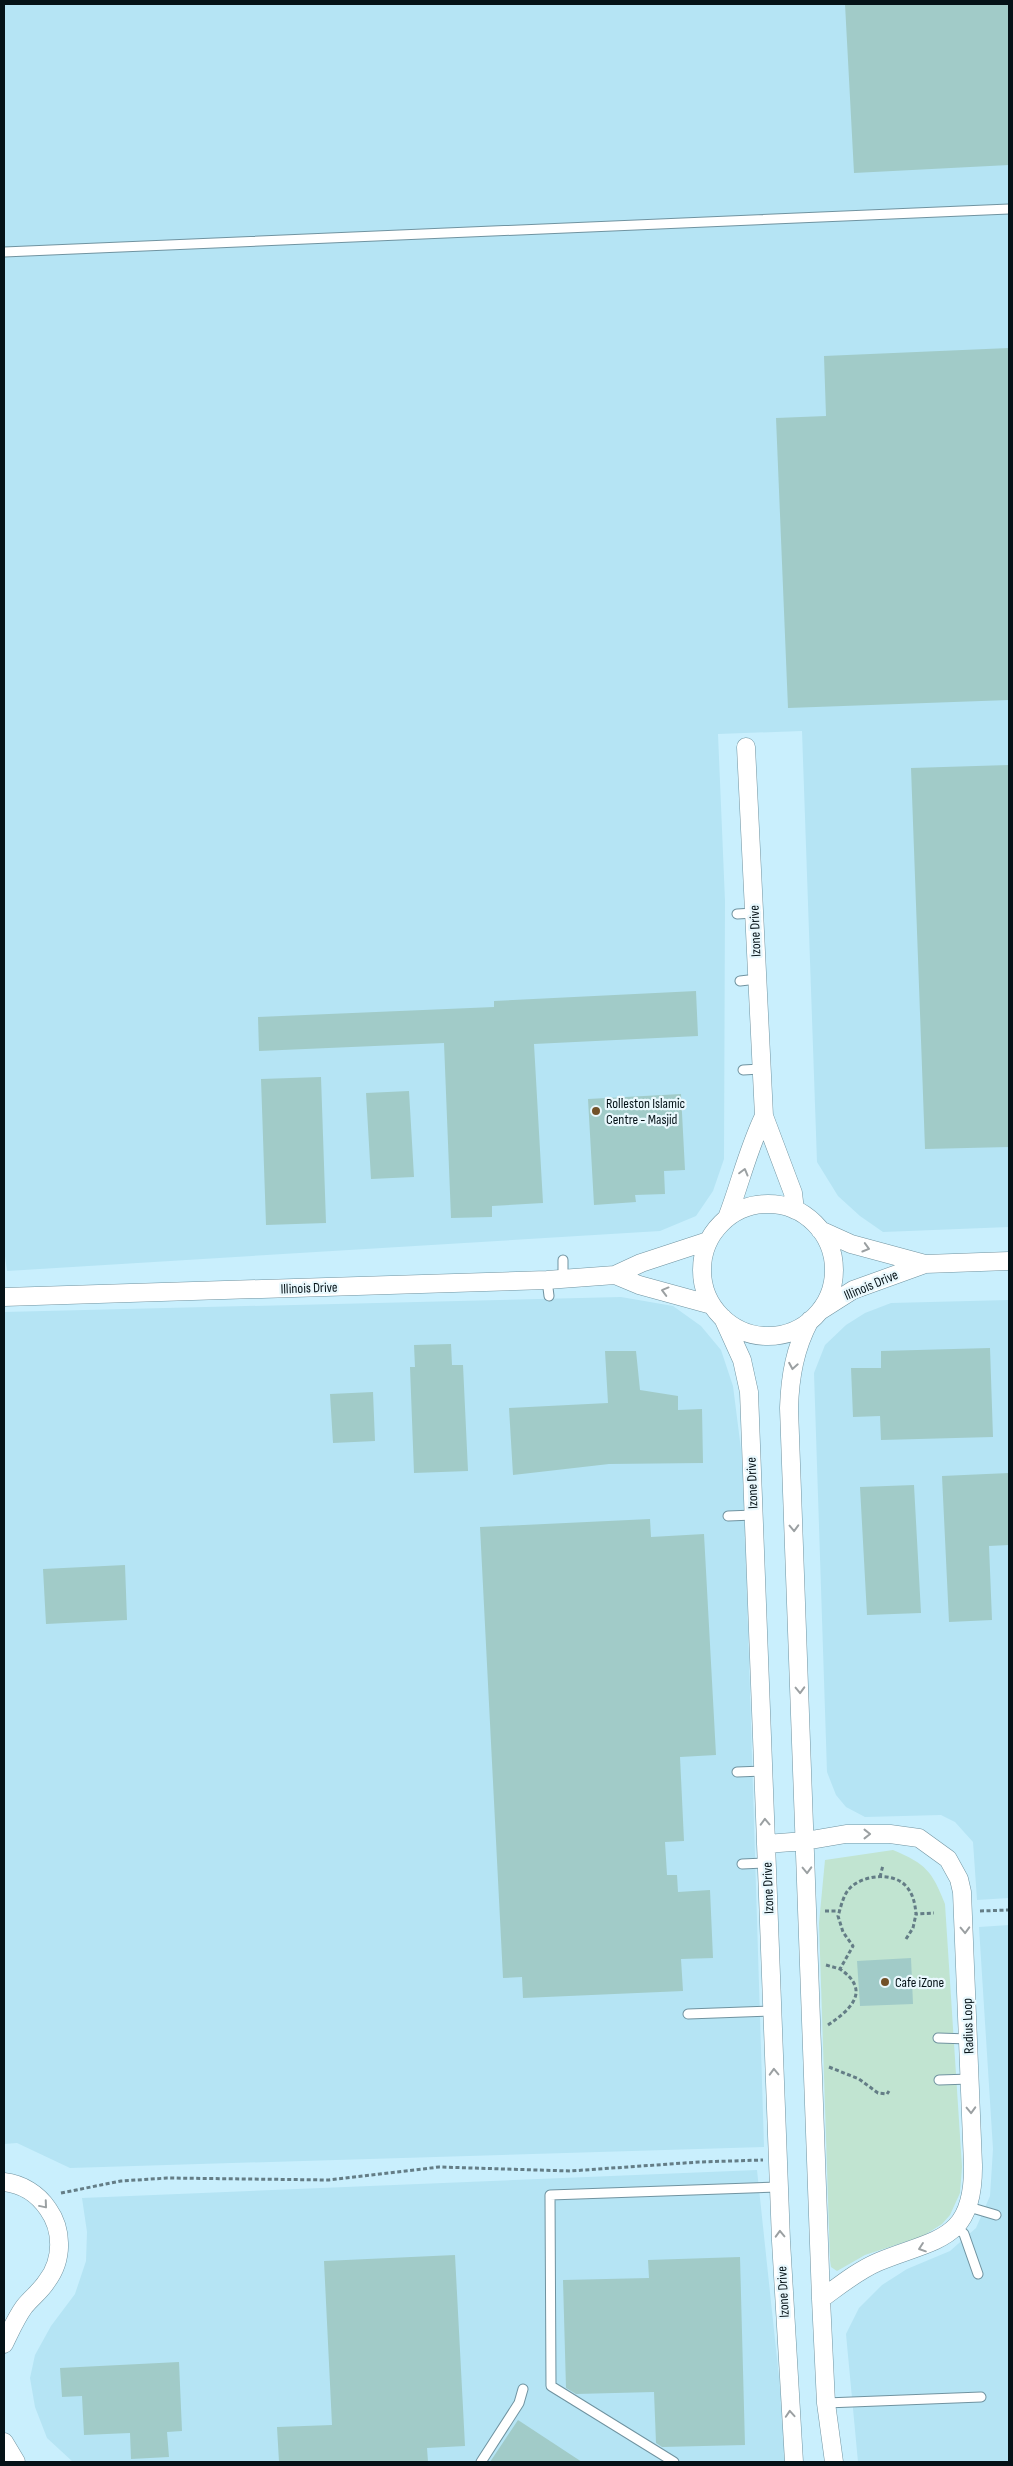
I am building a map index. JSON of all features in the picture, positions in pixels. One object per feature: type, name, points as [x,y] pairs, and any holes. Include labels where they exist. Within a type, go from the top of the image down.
[{"type":"street","name":"Izone Drive","points":[[746,747],[745,914],[752,1070],[764,1116],[793,1193],[795,1210]]},
{"type":"street","points":[[727,1218],[741,1183],[753,1139],[764,1116]]},
{"type":"street","points":[[814,1316],[794,1330],[776,1335],[756,1335],[738,1329],[717,1311],[703,1284],[702,1262],[708,1240],[727,1218],[742,1209],[760,1204],[778,1204],[795,1210],[805,1215],[820,1230],[830,1250],[833,1271],[832,1286],[814,1316],[801,1337],[794,1356],[790,1408],[821,2300],[826,2403],[834,2462]]},
{"type":"street","name":"Illinois Drive","points":[[820,1230],[856,1246],[925,1264],[1009,1261]]},
{"type":"street","name":"Illinois Drive","points":[[4,1297],[553,1285],[615,1275],[641,1263],[708,1240]]},
{"type":"street","name":"Illinois Drive","points":[[814,1316],[861,1287],[925,1264]]},
{"type":"street","name":"Illinois Drive","points":[[615,1275],[717,1311]]},
{"type":"street","name":"Izone Drive","points":[[717,1311],[742,1360],[749,1392],[778,2187],[786,2360],[794,2462]]},
{"type":"street","name":"Radius Loop","points":[[766,1844],[806,1842],[846,1834],[905,1835],[919,1838],[953,1858],[959,1879],[968,1891],[969,2039],[974,2189],[969,2207],[956,2226],[937,2242],[864,2269],[821,2300]]},
{"type":"street","points":[[4,2182],[22,2186],[44,2202],[53,2216],[58,2232],[59,2245],[53,2273],[24,2308],[4,2344]]},
{"type":"street","points":[[4,2442],[16,2462]]},
{"type":"lane","points":[[4,252],[1009,209]]},
{"type":"lane","points":[[553,1285],[562,1260]]},
{"type":"lane","points":[[728,1516],[754,1515]]},
{"type":"lane","points":[[737,1772],[763,1771]]},
{"type":"lane","points":[[742,1864],[767,1863]]},
{"type":"lane","points":[[688,2014],[772,2011]]},
{"type":"lane","points":[[938,2038],[969,2039]]},
{"type":"lane","points":[[939,2080],[970,2079]]},
{"type":"lane","points":[[674,2462],[552,2386],[550,2194],[778,2187]]},
{"type":"lane","points":[[969,2207],[996,2215]]},
{"type":"lane","points":[[956,2226],[964,2234],[978,2274]]},
{"type":"lane","points":[[481,2462],[519,2403],[523,2389]]},
{"type":"lane","points":[[826,2403],[981,2397]]},
{"type":"path","points":[[880,1877],[883,1865]]},
{"type":"path","points":[[840,1969],[853,1946],[839,1925],[839,1911],[845,1895],[855,1884],[866,1878],[880,1877],[900,1881],[905,1885],[914,1900],[916,1914],[913,1928],[906,1939]]},
{"type":"path","points":[[975,1912],[1009,1910]]},
{"type":"path","points":[[823,1912],[839,1911]]},
{"type":"path","points":[[916,1914],[934,1913]]},
{"type":"path","points":[[825,1965],[840,1969],[853,1983],[856,1994],[847,2012],[827,2026]]},
{"type":"path","points":[[829,2066],[859,2079],[878,2093],[887,2094],[889,2091]]},
{"type":"path","points":[[61,2193],[81,2187],[121,2181],[167,2178],[329,2180],[439,2167],[570,2171],[699,2162],[768,2160]]},
{"type":"shaded area","points":[[4,4],[1009,4],[1009,1227],[883,1232],[860,1216],[838,1196],[817,1162],[802,731],[718,734],[725,901],[724,1159],[713,1191],[696,1216],[660,1231],[7,1271],[4,1249]]},
{"type":"shaded area","points":[[621,1297],[673,1306],[701,1326],[721,1350],[733,1386],[743,1465],[764,2147],[70,2168],[17,2143],[4,2144],[4,1312]]},
{"type":"shaded area","points":[[1009,1300],[1009,1898],[977,1900],[973,1842],[955,1822],[941,1815],[865,1817],[846,1807],[836,1795],[827,1772],[814,1373],[825,1345],[846,1325],[865,1313],[891,1303]]},
{"type":"shaded area","points":[[1009,1925],[1009,2462],[858,2462],[846,2334],[859,2308],[882,2285],[907,2269],[950,2251],[976,2228],[990,2196],[993,2149],[979,1927]]},
{"type":"shaded area","points":[[757,2170],[788,2462],[73,2462],[47,2438],[35,2407],[30,2378],[35,2355],[51,2326],[75,2294],[86,2261],[87,2232],[82,2198]]},
{"type":"green space","points":[[893,1850],[921,1865],[932,1876],[945,1904],[962,2167],[960,2193],[950,2215],[942,2224],[923,2236],[865,2255],[837,2271],[831,2267],[830,2260],[819,1923],[825,1860]]},
{"type":"building","points":[[845,4],[1009,4],[1009,165],[854,173]]},
{"type":"building","points":[[1009,348],[1009,700],[788,708],[776,418],[826,416],[824,356]]},
{"type":"building","points":[[1009,765],[1009,1147],[925,1149],[911,768]]},
{"type":"building","points":[[696,991],[698,1036],[534,1044],[543,1203],[492,1206],[492,1217],[451,1218],[444,1043],[259,1051],[258,1017],[494,1007],[494,1001]]},
{"type":"building","points":[[321,1077],[326,1223],[266,1225],[261,1079]]},
{"type":"building","points":[[409,1091],[414,1177],[371,1179],[366,1093]]},
{"type":"building","points":[[681,1094],[685,1170],[664,1171],[665,1194],[635,1195],[636,1202],[594,1205],[588,1099]]},
{"type":"building","points":[[451,1344],[452,1365],[463,1365],[468,1471],[414,1473],[410,1367],[415,1367],[414,1345]]},
{"type":"building","points":[[990,1348],[993,1437],[881,1440],[880,1416],[853,1417],[851,1368],[881,1368],[881,1351]]},
{"type":"building","points":[[605,1351],[636,1351],[640,1390],[678,1396],[678,1410],[702,1409],[703,1463],[609,1464],[513,1475],[509,1408],[608,1403]]},
{"type":"building","points":[[373,1392],[375,1441],[333,1443],[330,1394]]},
{"type":"building","points":[[1009,1473],[1009,1545],[989,1546],[992,1620],[949,1622],[942,1476]]},
{"type":"building","points":[[914,1485],[921,1613],[867,1615],[860,1487]]},
{"type":"building","points":[[650,1519],[651,1537],[704,1534],[716,1755],[680,1757],[684,1841],[665,1842],[667,1875],[677,1875],[678,1892],[710,1890],[713,1958],[681,1959],[683,1991],[523,1998],[522,1977],[503,1978],[480,1527]]},
{"type":"building","points":[[125,1565],[127,1620],[46,1624],[43,1569]]},
{"type":"building","name":"Cafe iZone","points":[[911,1958],[913,2004],[860,2006],[857,1961]]},
{"type":"building","points":[[455,2255],[465,2446],[427,2448],[428,2462],[279,2462],[277,2427],[332,2425],[324,2261]]},
{"type":"building","points":[[740,2257],[745,2445],[662,2447],[656,2443],[654,2392],[576,2394],[566,2388],[563,2280],[649,2278],[648,2260]]},
{"type":"building","points":[[179,2362],[182,2431],[167,2432],[169,2457],[131,2459],[130,2433],[84,2435],[82,2396],[62,2397],[60,2368]]},
{"type":"building","points":[[518,2420],[582,2462],[490,2462]]},
{"type":"place","name":"Rolleston Islamic Centre - Masjid","points":[[596,1111]]},
{"type":"place","name":"Cafe iZone","points":[[885,1982]]}]
